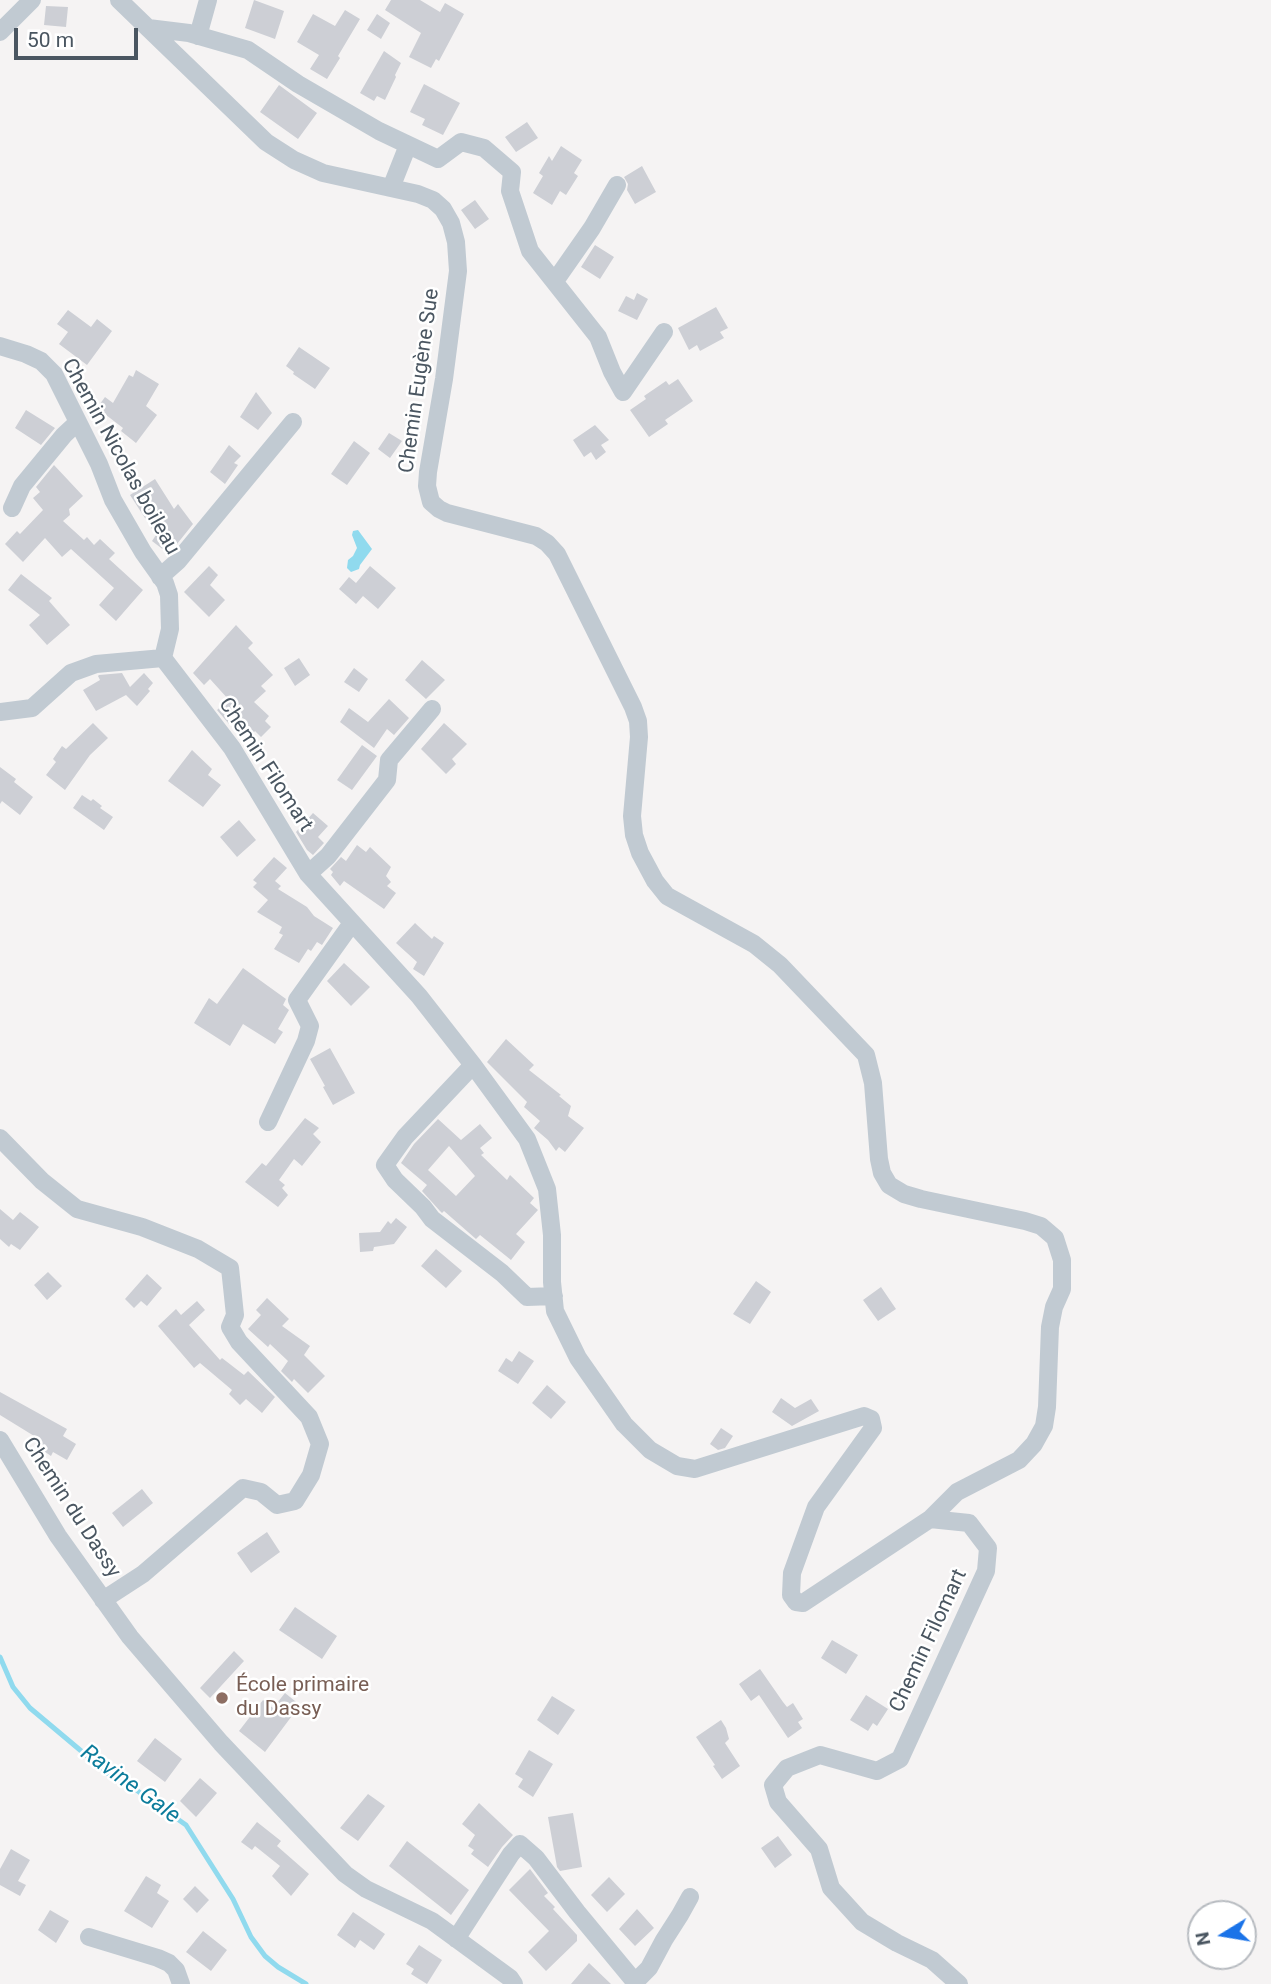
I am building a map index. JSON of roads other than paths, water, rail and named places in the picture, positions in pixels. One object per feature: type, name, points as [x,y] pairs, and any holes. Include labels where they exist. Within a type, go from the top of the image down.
[{"type":"street","points":[[0,32],[32,0]]},
{"type":"street","name":"Chemin Eugène Sue","points":[[119,0],[266,142],[294,160],[323,173],[418,194],[433,200],[443,209],[451,223],[456,242],[458,271],[456,300],[428,472],[427,486],[431,502],[447,513],[536,536],[547,543],[556,554],[638,721],[632,817],[640,853],[655,881],[667,896],[754,944],[780,965],[866,1055],[873,1083],[881,1173],[890,1185],[904,1194],[921,1199],[1041,1226],[1055,1238],[1062,1260],[1062,1289],[1049,1327],[1044,1426],[1034,1444],[1019,1460],[957,1492],[930,1519]]},
{"type":"street","points":[[198,36],[208,0]]},
{"type":"street","points":[[148,28],[198,36],[248,50],[298,84],[379,131],[438,159],[461,142],[484,148],[512,172],[510,191],[530,251],[598,337],[612,372],[624,391],[664,332]]},
{"type":"street","points":[[391,188],[408,145]]},
{"type":"street","points":[[555,281],[592,228],[617,185]]},
{"type":"street","name":"Chemin Nicolas boileau","points":[[0,346],[41,361],[54,374],[99,464],[113,500],[143,552],[165,583],[169,595],[170,629],[163,658]]},
{"type":"street","points":[[12,509],[22,486],[78,422]]},
{"type":"street","name":"Chemin Nicolas boileau","points":[[160,577],[178,561],[293,422]]},
{"type":"street","points":[[0,712],[32,708],[71,673],[96,663],[163,658]]},
{"type":"street","name":"Chemin Filomart","points":[[163,658],[232,748],[308,874],[419,996],[474,1065],[527,1139],[547,1189],[555,1311],[578,1358],[624,1424],[650,1450],[677,1466],[695,1469],[864,1416],[871,1419],[873,1428],[816,1507],[792,1573],[792,1595],[796,1602],[803,1603],[930,1519],[969,1523],[988,1548],[986,1571],[900,1759],[877,1771],[820,1755],[787,1768],[773,1785],[778,1802],[819,1849],[831,1888],[854,1914],[862,1922],[897,1943],[932,1960],[959,1984]]},
{"type":"street","name":"Chemin Filomart","points":[[308,874],[328,856],[387,780],[389,760],[432,709]]},
{"type":"street","points":[[268,1122],[306,1041],[310,1026],[297,1000],[352,923]]},
{"type":"street","points":[[474,1065],[405,1137],[385,1165],[395,1180],[432,1219],[502,1273],[527,1297],[554,1296]]},
{"type":"street","name":"Chemin du Dassy","points":[[0,1138],[42,1181],[78,1209],[142,1227],[187,1244],[230,1268],[235,1315],[230,1327],[239,1342],[309,1417],[320,1444],[311,1475],[295,1501],[277,1505],[261,1492],[243,1488],[143,1574],[103,1600]]},
{"type":"street","name":"Chemin du Dassy","points":[[0,1440],[6,1462],[103,1600],[130,1637],[221,1743],[345,1874],[366,1889],[432,1921],[510,1978],[514,1984]]},
{"type":"street","points":[[456,1939],[520,1844],[536,1858],[635,1982],[649,1968],[690,1896]]},
{"type":"street","points":[[89,1937],[159,1958],[176,1970],[181,1984]]},
{"type":"water","points":[[358,530],[372,549],[359,569],[351,572],[347,568],[348,560],[357,548],[352,535],[353,531]]},
{"type":"waterway","name":"Ravine Gale","points":[[0,1657],[13,1687],[30,1708],[111,1776],[132,1787],[186,1825],[233,1899],[251,1937],[265,1956],[306,1984]]},
{"type":"place","name":"École primaire du Dassy","points":[[222,1698]]}]
